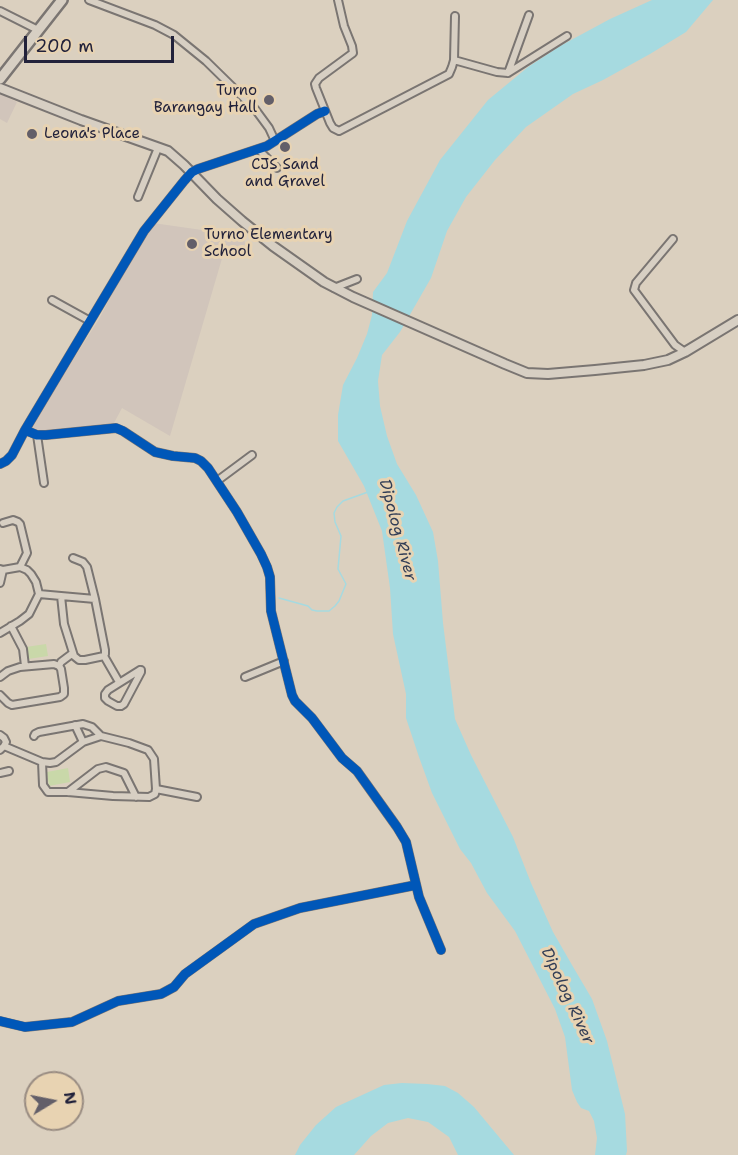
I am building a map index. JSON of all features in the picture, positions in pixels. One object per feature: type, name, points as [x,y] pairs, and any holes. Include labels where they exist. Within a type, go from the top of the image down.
[{"type":"highway","points":[[0,79],[62,0]]},
{"type":"main road","points":[[0,88],[168,151],[242,221],[273,246],[334,288],[527,373],[548,374],[644,365],[668,360],[738,320]]},
{"type":"street","points":[[89,0],[155,25],[174,35],[206,61],[255,109],[269,128],[275,141]]},
{"type":"street","points":[[338,0],[344,26],[354,50],[351,56],[316,81],[316,88],[333,128],[339,131],[449,74],[454,60],[455,16]]},
{"type":"street","points":[[0,11],[39,30]]},
{"type":"street","points":[[508,73],[529,15]]},
{"type":"street","points":[[454,60],[508,73],[567,36]]},
{"type":"street","points":[[0,464],[12,455],[144,231],[192,172],[258,149],[325,111]]},
{"type":"street","points":[[138,196],[158,148]]},
{"type":"street","points":[[258,149],[277,168]]},
{"type":"street","points":[[673,239],[639,278],[634,290],[675,345],[685,352]]},
{"type":"street","points":[[334,288],[357,279]]},
{"type":"street","points":[[52,300],[90,321]]},
{"type":"street","points":[[25,430],[37,435],[61,435],[116,428],[155,452],[195,458],[208,468],[267,567],[272,611],[295,701],[312,718],[342,758],[357,771],[397,827],[406,843],[418,897],[441,950]]},
{"type":"street","points":[[37,435],[44,483]]},
{"type":"street","points":[[217,481],[252,455]]},
{"type":"street","points":[[3,523],[16,520],[20,524],[27,553],[20,567]]},
{"type":"street","points":[[73,558],[83,562],[87,567],[105,650],[104,656],[119,681]]},
{"type":"street","points":[[0,583],[1,570],[20,567],[32,574],[39,594],[29,614],[0,633]]},
{"type":"street","points":[[39,594],[94,599]]},
{"type":"street","points":[[61,596],[64,624],[73,653],[79,660],[104,656]]},
{"type":"street","points":[[11,626],[23,649],[25,666]]},
{"type":"street","points":[[58,666],[73,653]]},
{"type":"street","points":[[245,677],[284,661]]},
{"type":"street","points":[[0,677],[14,668],[51,664],[61,669],[64,688],[64,694],[60,697],[12,705],[0,695]]},
{"type":"street","points":[[141,670],[124,704],[117,706],[108,701],[105,694],[119,681],[141,670]]},
{"type":"street","points":[[75,725],[83,742]]},
{"type":"street","points":[[34,736],[39,732],[75,725],[88,725],[100,736],[148,750],[154,759],[156,789],[153,796],[136,797],[48,792],[44,785],[42,762]]},
{"type":"street","points":[[0,735],[5,740],[2,748],[50,763],[57,762],[83,742],[100,736]]},
{"type":"street","points":[[68,792],[98,769],[106,766],[124,773],[136,797]]},
{"type":"street","points":[[0,773],[9,771]]},
{"type":"street","points":[[156,789],[197,797]]},
{"type":"street","points":[[0,1021],[25,1027],[72,1022],[118,1001],[160,994],[174,987],[185,974],[254,924],[300,908],[416,885]]},
{"type":"shaded area","points":[[0,94],[17,102],[7,123],[0,119]]},
{"type":"shaded area","points":[[153,223],[244,236],[246,252],[223,255],[170,436],[122,408],[114,423],[37,432],[31,429],[99,319],[130,260]]},
{"type":"green space","points":[[46,644],[48,656],[28,659],[26,647]]},
{"type":"green space","points":[[68,768],[70,782],[49,786],[47,772]]},
{"type":"water","name":"Dipolog River","points":[[652,0],[713,0],[686,32],[603,80],[573,94],[526,127],[495,160],[466,197],[447,231],[431,278],[400,332],[382,355],[378,381],[380,406],[397,464],[416,495],[433,532],[455,719],[513,837],[553,932],[592,999],[607,1041],[625,1114],[627,1151],[626,1155],[595,1155],[597,1138],[594,1121],[589,1111],[581,1108],[572,1090],[565,1037],[555,1009],[515,931],[487,893],[471,863],[460,849],[432,793],[419,757],[406,718],[406,694],[393,634],[390,588],[382,531],[364,486],[338,441],[338,415],[343,385],[367,334],[372,315],[373,292],[387,273],[407,221],[440,160],[488,100],[528,67],[560,46]]},
{"type":"water","points":[[402,1083],[445,1086],[458,1093],[474,1107],[514,1155],[458,1155],[449,1137],[428,1122],[408,1118],[388,1123],[371,1136],[354,1155],[295,1155],[316,1125],[336,1107],[384,1085]]},
{"type":"waterway","points":[[279,598],[308,606],[317,611],[329,611],[335,606],[346,584],[338,569],[341,536],[334,513],[343,501],[368,492]]},
{"type":"cycle path","points":[[0,464],[12,455],[144,231],[192,172],[267,146],[325,111]]},
{"type":"cycle path","points":[[25,430],[37,435],[46,435],[116,428],[155,452],[195,458],[208,468],[237,512],[267,567],[270,577],[271,611],[292,695],[342,758],[357,771],[406,842],[419,897],[441,950]]},
{"type":"cycle path","points":[[0,1021],[25,1027],[72,1022],[118,1001],[161,994],[174,987],[185,974],[254,924],[300,908],[416,885]]},
{"type":"place","name":"Turno Barangay Hall","points":[[269,100]]},
{"type":"place","name":"Leona's Place","points":[[32,134]]},
{"type":"place","name":"CJS Sand and Gravel","points":[[285,147]]},
{"type":"place","name":"Turno Elementary School","points":[[192,244]]}]
